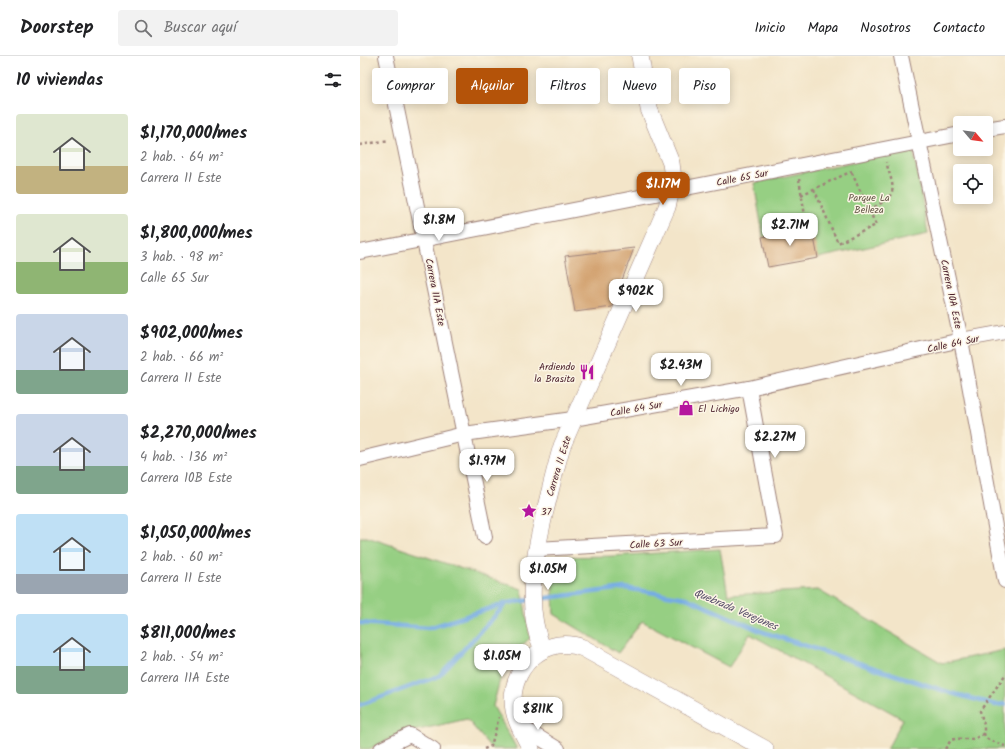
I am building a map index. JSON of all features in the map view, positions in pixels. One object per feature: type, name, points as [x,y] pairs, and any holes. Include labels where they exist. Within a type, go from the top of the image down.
[{"type":"street","name":"Carrera 11A Este","points":[[386,56],[425,239],[485,536]]},
{"type":"street","name":"Carrera 11 Este","points":[[544,650],[538,637],[533,611],[533,570],[536,549],[552,477],[573,419],[667,207],[671,191],[673,178],[671,163],[649,109],[640,56]]},
{"type":"street","name":"Carrera 10A Este","points":[[901,56],[961,340],[1005,581]]},
{"type":"street","points":[[993,128],[1005,126]]},
{"type":"street","name":"Calle 65 Sur","points":[[360,252],[953,135]]},
{"type":"street","name":"Calle 64 Sur","points":[[360,459],[464,434],[573,419],[749,388],[961,340],[1005,332]]},
{"type":"street","name":"Calle 63 Sur","points":[[536,549],[776,536],[749,388]]},
{"type":"street","points":[[531,749],[514,709],[516,681],[523,668],[532,658],[544,650],[566,643],[574,644],[583,648],[765,749]]},
{"type":"street","points":[[520,726],[558,749]]},
{"type":"street","points":[[380,749],[410,735],[433,749]]},
{"type":"path","points":[[360,145],[403,138]]},
{"type":"path","points":[[869,210],[884,202],[891,194],[893,186],[885,156]]},
{"type":"path","points":[[801,195],[858,168]]},
{"type":"path","points":[[814,189],[838,242],[876,225],[851,172]]},
{"type":"path","points":[[799,177],[806,228]]},
{"type":"path","points":[[1005,675],[980,712],[984,725],[985,737],[1005,746]]},
{"type":"path","points":[[945,749],[951,740],[968,740],[977,738],[984,733]]},
{"type":"green space","name":"Parque La Belleza","points":[[913,149],[928,234],[818,258],[762,237],[763,235],[754,183]]},
{"type":"green space","points":[[360,537],[367,537],[522,589],[530,638],[518,649],[501,676],[493,706],[517,749],[492,749],[467,719],[400,734],[369,749],[360,749]]},
{"type":"green space","points":[[720,549],[728,595],[818,590],[942,663],[1005,650],[1005,749],[887,749],[903,719],[750,634],[729,667],[642,621],[618,653],[554,614],[551,557],[612,556]]},
{"type":"building","points":[[812,227],[818,258],[768,267],[762,237]]},
{"type":"building","points":[[634,248],[612,307],[575,312],[565,256]]},
{"type":"waterway","name":"Quebrada Verejones","points":[[360,623],[429,628],[507,603],[625,588],[686,598],[763,632],[951,693],[996,705],[1005,704]]},
{"type":"waterway","points":[[360,705],[439,676],[506,604]]},
{"type":"place","name":"Ardiendo la Brasita","points":[[587,372]]},
{"type":"place","name":"El Lichigo","points":[[686,408]]},
{"type":"place","name":"37","points":[[529,511]]}]
